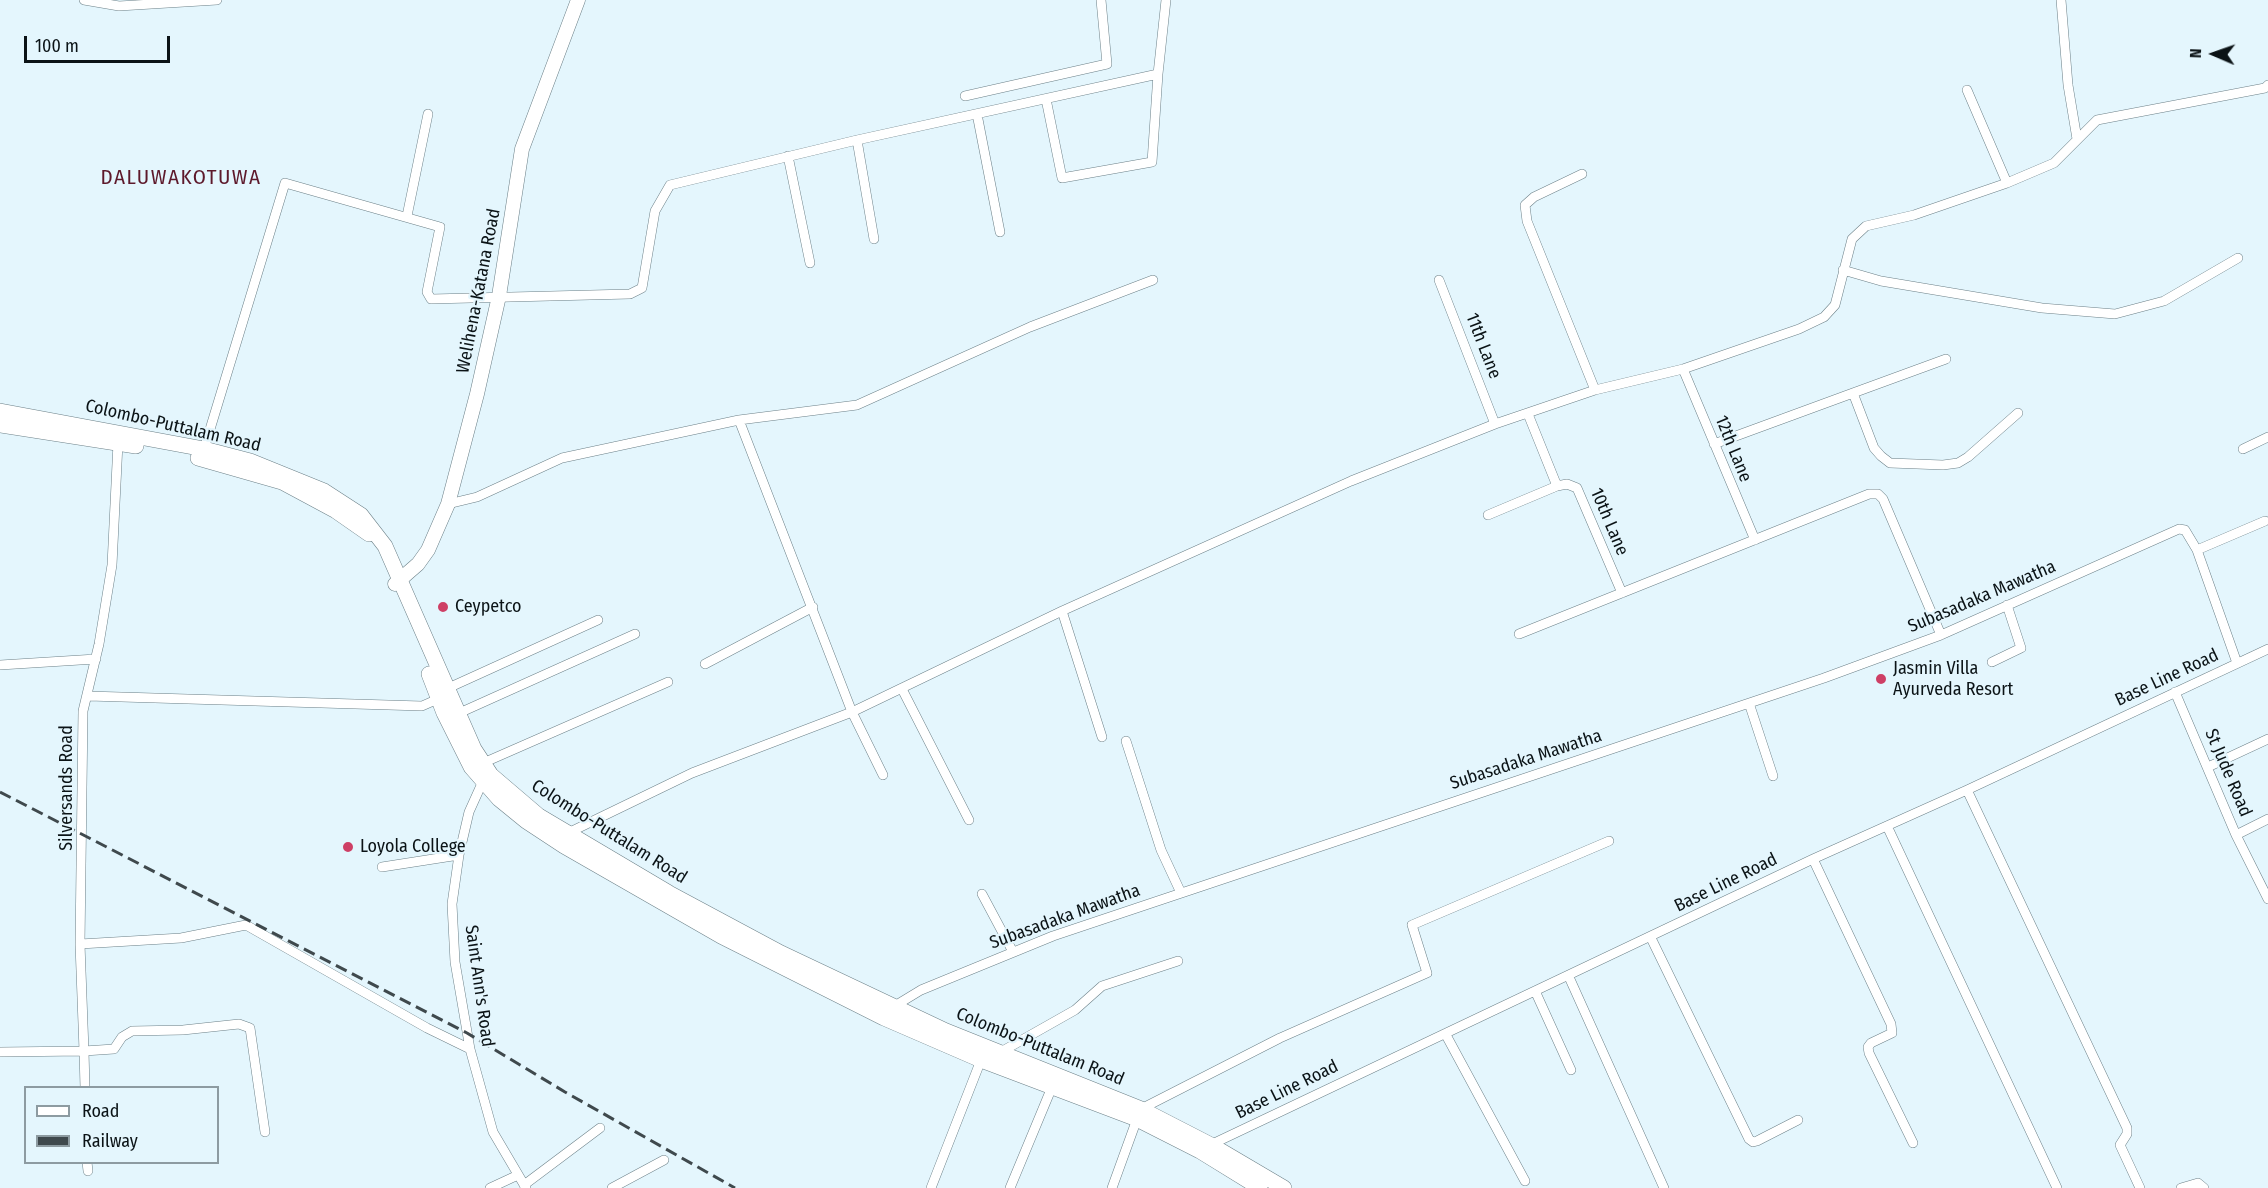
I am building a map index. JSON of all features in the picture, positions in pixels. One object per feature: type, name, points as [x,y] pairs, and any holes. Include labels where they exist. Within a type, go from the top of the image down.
[{"type":"highway","name":"Colombo-Puttalam Road","points":[[0,411],[204,449],[298,478],[347,504],[369,524],[385,546],[466,758],[539,816],[717,919],[984,1061],[1052,1087],[1139,1114]]},
{"type":"highway","name":"Colombo-Puttalam Road","points":[[0,425],[194,457],[282,482],[361,526],[368,533],[398,583]]},
{"type":"highway","name":"Colombo-Puttalam Road","points":[[442,694],[457,714],[499,799],[526,821],[564,846],[721,936],[889,1012],[1000,1052],[1139,1114],[1284,1188]]},
{"type":"highway","name":"Colombo-Puttalam Road","points":[[1206,1148],[1260,1188]]},
{"type":"main road","name":"Welihena-Katana Road","points":[[398,583],[414,569],[428,550],[448,504],[477,394],[499,296],[522,149],[578,0]]},
{"type":"street","points":[[84,0],[119,6],[217,0]]},
{"type":"street","points":[[965,96],[1107,64],[1101,0]]},
{"type":"street","points":[[1046,99],[1062,178],[1152,162],[1166,0]]},
{"type":"street","points":[[2061,0],[2068,86],[2077,139]]},
{"type":"street","points":[[204,449],[283,186],[289,184],[440,226],[441,231],[427,292],[431,298],[630,294],[642,288],[655,211],[670,185],[857,140],[1158,74]]},
{"type":"street","points":[[568,833],[692,773],[852,712],[1062,611],[1351,481],[1495,424],[1595,390],[1683,369],[1799,329],[1824,317],[1835,305],[1852,239],[1866,226],[1914,215],[2007,183],[2054,163],[2097,120],[2265,88],[2268,85]]},
{"type":"street","points":[[1967,90],[2007,183]]},
{"type":"street","points":[[407,216],[428,114]]},
{"type":"street","points":[[977,114],[1000,232]]},
{"type":"street","points":[[857,140],[874,239]]},
{"type":"street","points":[[788,156],[810,263]]},
{"type":"street","points":[[1582,174],[1534,197],[1526,205],[1527,220],[1595,390]]},
{"type":"street","points":[[1843,270],[1881,281],[2042,308],[2115,314],[2164,301],[2238,258]]},
{"type":"street","points":[[448,504],[477,497],[562,458],[739,420],[857,405],[1030,327],[1153,280]]},
{"type":"street","name":"11th Lane","points":[[1439,280],[1495,424]]},
{"type":"street","points":[[1714,444],[1946,359]]},
{"type":"street","name":"12th Lane","points":[[1683,369],[1755,540]]},
{"type":"street","points":[[1853,393],[1874,448],[1890,463],[1958,463],[2018,413]]},
{"type":"street","points":[[1488,515],[1557,486],[1528,414]]},
{"type":"street","points":[[739,420],[852,712],[883,775]]},
{"type":"street","points":[[2243,449],[2268,436]]},
{"type":"street","name":"Silversands Road","points":[[85,1086],[80,944],[83,711],[96,659],[112,565],[118,443]]},
{"type":"street","name":"10th Lane","points":[[1557,486],[1567,484],[1577,488],[1622,592]]},
{"type":"street","points":[[1519,634],[1869,494],[1878,494],[1883,499],[1941,635]]},
{"type":"street","points":[[2237,663],[2197,550],[2265,521]]},
{"type":"street","name":"Subasadaka Mawatha","points":[[889,1012],[921,990],[1053,936],[1749,704],[1941,635],[2179,529],[2185,530],[2197,550]]},
{"type":"street","points":[[1992,662],[2021,648],[2007,605]]},
{"type":"street","points":[[705,664],[813,607]]},
{"type":"street","points":[[1062,611],[1102,737]]},
{"type":"street","points":[[88,696],[422,706],[442,694],[598,620]]},
{"type":"street","points":[[457,714],[635,634]]},
{"type":"street","name":"Base Line Road","points":[[1206,1148],[1813,860],[2268,649]]},
{"type":"street","points":[[0,665],[96,659]]},
{"type":"street","points":[[485,772],[669,682]]},
{"type":"street","points":[[902,688],[969,820]]},
{"type":"street","name":"St Jude Road","points":[[2175,692],[2236,835],[2268,899]]},
{"type":"street","points":[[1749,704],[1773,776]]},
{"type":"street","points":[[2208,767],[2268,739]]},
{"type":"street","points":[[1126,741],[1161,850],[1181,893]]},
{"type":"street","name":"Saint Ann's Road","points":[[485,772],[469,812],[459,855],[452,904],[455,962],[470,1049],[493,1132],[525,1187]]},
{"type":"street","points":[[1967,790],[2127,1128],[2127,1134],[2120,1145],[2140,1188]]},
{"type":"street","points":[[2236,835],[2268,819]]},
{"type":"street","points":[[1887,826],[2056,1188]]},
{"type":"street","points":[[1112,1188],[1139,1114],[1280,1038],[1427,973],[1412,925],[1608,841]]},
{"type":"street","points":[[382,867],[459,855]]},
{"type":"street","points":[[1813,860],[1891,1024],[1892,1033],[1871,1043],[1868,1047],[1869,1053],[1913,1143]]},
{"type":"street","points":[[982,894],[1013,952]]},
{"type":"street","points":[[80,944],[181,938],[246,925],[426,1028],[470,1049]]},
{"type":"street","points":[[1651,938],[1749,1139],[1753,1142],[1757,1141],[1798,1120]]},
{"type":"street","points":[[931,1188],[984,1061],[1075,1010],[1102,986],[1178,961]]},
{"type":"street","points":[[1569,977],[1664,1188]]},
{"type":"street","points":[[1536,993],[1571,1070]]},
{"type":"street","points":[[0,1053],[114,1049],[122,1037],[132,1031],[183,1030],[239,1024],[250,1028],[265,1132]]},
{"type":"street","points":[[1446,1035],[1525,1181]]},
{"type":"street","points":[[1010,1188],[1052,1087]]},
{"type":"street","points":[[525,1187],[600,1128]]},
{"type":"street","points":[[612,1188],[664,1160]]},
{"type":"street","points":[[490,1188],[518,1175]]},
{"type":"street","points":[[2181,1188],[2198,1183],[2204,1188]]},
{"type":"railway","points":[[0,792],[467,1033],[565,1092],[735,1188]]},
{"type":"place","name":"Ceypetco","points":[[443,607]]},
{"type":"place","name":"Jasmin Villa Ayurveda Resort","points":[[1881,679]]},
{"type":"place","name":"Loyola College","points":[[348,847]]},
{"type":"district","name":"DALUWAKOTUWA","points":[[181,178]]}]
